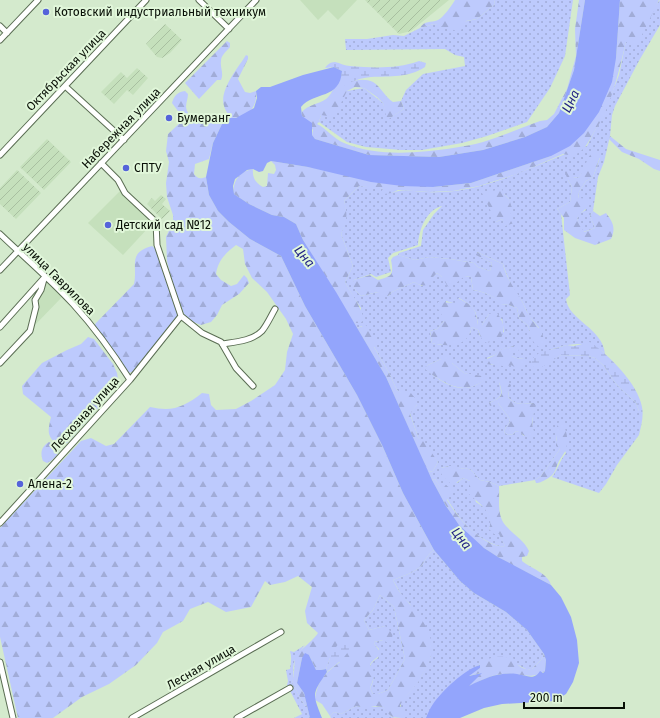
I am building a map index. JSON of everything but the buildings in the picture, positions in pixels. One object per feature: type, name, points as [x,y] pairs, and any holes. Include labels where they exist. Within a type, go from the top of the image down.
[{"type":"street","points":[[0,40],[38,0]]},
{"type":"street","name":"Октябрьская улица","points":[[0,155],[146,0]]},
{"type":"street","points":[[199,0],[229,29]]},
{"type":"street","name":"Набережная улица","points":[[0,270],[256,0]]},
{"type":"street","points":[[0,26],[7,33]]},
{"type":"street","points":[[65,86],[124,140]]},
{"type":"street","points":[[101,163],[118,180],[125,194],[156,222],[157,245],[181,316],[202,333],[221,342],[236,368],[253,386]]},
{"type":"street","name":"улица Гаврилова","points":[[0,234],[88,320],[119,362],[130,380]]},
{"type":"street","points":[[0,327],[44,278]]},
{"type":"street","points":[[0,363],[30,331],[36,307],[35,300],[41,290],[44,278]]},
{"type":"street","points":[[222,344],[235,342],[256,335],[262,330],[275,309]]},
{"type":"street","name":"Лесхозная улица","points":[[0,523],[130,380],[181,316]]},
{"type":"street","name":"Лесная улица","points":[[132,718],[281,632]]},
{"type":"street","points":[[0,662],[13,718]]},
{"type":"street","points":[[237,718],[290,688]]},
{"type":"shaded area","points":[[300,0],[357,0],[338,20],[328,10],[318,20]]},
{"type":"shaded area","points":[[365,0],[449,0],[411,31],[399,34]]},
{"type":"shaded area","points":[[165,24],[182,40],[170,53],[162,58],[157,57],[146,44]]},
{"type":"shaded area","points":[[137,68],[148,78],[133,95],[127,90],[114,104],[101,92],[121,72],[127,78]]},
{"type":"shaded area","points":[[47,139],[71,162],[44,190],[20,167]]},
{"type":"shaded area","points":[[17,170],[41,193],[16,219],[0,204],[0,188]]},
{"type":"shaded area","points":[[120,191],[151,221],[149,227],[123,255],[88,223]]},
{"type":"shaded area","points":[[161,195],[166,199],[162,204],[170,211],[162,219],[147,204],[152,198],[155,201]]},
{"type":"shaded area","points":[[45,277],[64,295],[34,326],[32,324],[35,300],[29,294]]},
{"type":"green space","points":[[455,0],[494,0],[495,4],[477,19],[466,21],[460,32],[434,24],[420,28],[426,23],[440,19]]},
{"type":"green space","points":[[494,0],[573,0],[565,56],[550,88],[527,122],[462,143],[422,150],[401,150],[366,147],[347,142],[319,122],[321,115],[347,91],[364,88],[383,103],[388,119],[404,109],[401,101],[406,90],[423,74],[465,66],[464,57],[455,55],[445,49],[346,50],[345,39],[367,39],[393,35],[404,36],[420,28],[434,24],[443,26],[477,19],[495,4]]},
{"type":"green space","points":[[579,0],[585,0],[574,70],[559,113],[547,127],[525,137],[483,150],[439,157],[369,155],[315,139],[312,135],[313,130],[302,116],[302,112],[304,110],[326,99],[332,92],[346,83],[357,80],[368,80],[376,84],[393,102],[401,101],[404,109],[387,120],[383,103],[364,88],[355,87],[347,91],[334,117],[321,115],[317,124],[344,143],[370,150],[398,153],[472,145],[504,135],[540,121],[547,120],[554,114],[567,89],[576,56],[575,29]]},
{"type":"green space","points":[[620,0],[659,0],[640,39],[635,45],[626,42],[608,106],[588,143],[578,153],[574,155],[563,154],[517,174],[479,186],[453,191],[429,192],[398,190],[392,193],[383,194],[381,192],[383,189],[359,186],[344,201],[346,218],[345,226],[341,234],[353,266],[345,282],[359,305],[363,315],[364,320],[360,323],[354,323],[303,240],[296,224],[284,217],[272,215],[249,204],[234,194],[234,185],[238,177],[248,170],[253,169],[254,178],[258,184],[263,187],[267,186],[268,173],[274,174],[276,170],[275,165],[271,161],[433,187],[471,183],[551,156],[616,58]]},
{"type":"green space","points":[[660,0],[660,25],[640,59],[615,106],[612,115],[610,136],[604,162],[598,177],[593,211],[590,216],[595,228],[583,232],[577,219],[579,214],[586,210],[578,199],[579,192],[586,181],[593,177],[600,158],[587,164],[578,178],[573,177],[568,180],[572,187],[570,202],[557,209],[561,214],[570,295],[566,299],[568,306],[573,313],[598,337],[603,345],[605,354],[593,346],[579,344],[550,350],[552,360],[561,355],[588,356],[595,358],[604,366],[616,384],[636,403],[639,411],[639,435],[599,493],[552,477],[566,453],[557,435],[556,440],[560,449],[541,476],[535,480],[499,486],[480,480],[471,470],[465,468],[460,469],[449,466],[441,468],[457,483],[463,478],[470,481],[476,502],[485,508],[490,516],[491,524],[489,529],[499,533],[505,546],[498,546],[478,536],[463,522],[435,479],[432,480],[428,472],[433,471],[438,462],[418,437],[410,413],[417,405],[397,390],[388,371],[362,326],[357,328],[354,323],[360,323],[361,308],[345,282],[353,266],[341,234],[346,218],[344,201],[359,186],[377,187],[392,193],[405,190],[448,192],[461,190],[494,182],[587,146],[603,116],[619,75],[626,41]],"holes":[[[504,194],[509,199],[510,211],[506,226],[502,219],[496,222]],[[442,206],[434,214],[423,230],[421,246],[399,253],[398,255],[415,260],[429,257],[474,263],[478,267],[490,271],[492,263],[477,255],[477,252],[503,264],[513,289],[522,301],[529,316],[539,328],[530,331],[528,326],[519,318],[517,308],[501,304],[488,294],[473,290],[471,277],[442,277],[437,273],[422,286],[414,282],[392,292],[388,296],[378,292],[361,296],[356,291],[353,285],[354,280],[371,274],[376,277],[391,272],[388,258],[393,253],[418,245],[424,221],[436,208]],[[459,298],[471,306],[475,311],[478,325],[482,325],[489,314],[502,319],[504,332],[480,336],[478,330],[472,327],[470,333],[441,345],[432,343],[430,331],[437,329],[444,321],[446,301],[458,303]],[[518,346],[512,353],[512,356],[524,359],[511,365],[491,365],[487,358],[495,355],[500,350]],[[441,359],[452,363],[464,373],[488,379],[471,387],[458,388],[440,380],[425,368]],[[499,382],[509,391],[508,397],[514,402],[520,404],[534,403],[532,427],[524,436],[520,432],[516,431],[513,434],[508,435],[504,432],[510,422],[509,418],[498,403],[489,403],[500,396],[501,390]]]},
{"type":"green space","points":[[227,41],[230,43],[230,47],[221,59],[221,80],[217,80],[199,99],[185,83]]},
{"type":"green space","points":[[246,55],[248,56],[248,59],[238,79],[245,92],[250,93],[256,91],[255,103],[250,111],[241,117],[230,118],[224,106],[224,93],[230,79]]},
{"type":"green space","points":[[419,61],[426,63],[425,67],[419,71],[399,76],[371,77],[355,80],[331,93],[341,77],[342,71],[334,67],[325,68],[329,64],[335,62],[348,66],[394,67]]},
{"type":"green space","points":[[185,91],[188,94],[186,107],[188,114],[196,120],[206,122],[214,113],[220,117],[222,124],[213,143],[209,159],[195,164],[194,174],[199,178],[206,177],[209,195],[218,211],[229,222],[250,239],[281,256],[305,306],[357,395],[383,447],[403,493],[434,550],[419,568],[393,580],[400,593],[424,623],[431,639],[432,647],[431,656],[425,671],[400,706],[405,712],[402,718],[393,717],[383,707],[375,706],[366,708],[356,706],[341,714],[334,712],[330,716],[322,704],[315,700],[316,693],[326,674],[340,662],[330,658],[326,669],[316,670],[309,655],[302,658],[297,683],[304,693],[307,705],[305,706],[292,683],[295,654],[308,644],[318,633],[307,623],[305,611],[312,587],[298,576],[285,582],[270,585],[265,581],[251,607],[226,612],[208,602],[190,609],[183,621],[163,632],[157,643],[136,665],[109,684],[82,697],[53,718],[18,718],[0,637],[0,528],[81,441],[91,438],[106,446],[114,444],[150,407],[165,409],[178,407],[190,402],[202,393],[209,394],[211,405],[216,410],[236,409],[275,385],[285,370],[287,352],[293,334],[286,319],[267,292],[252,278],[245,264],[243,249],[236,245],[229,251],[223,257],[216,274],[221,280],[231,286],[237,284],[244,275],[249,283],[239,294],[222,305],[217,315],[211,322],[201,325],[191,321],[184,314],[172,281],[167,261],[166,237],[173,222],[173,215],[167,197],[166,183],[169,162],[166,151],[168,134],[181,122],[181,115],[172,103],[176,95]],"holes":[[[380,595],[394,607],[405,659],[388,690],[378,694],[373,694],[370,688],[374,674],[370,665],[381,653],[374,642],[383,640],[388,643],[391,641],[393,634],[385,626],[369,630],[364,620],[373,610]]]},
{"type":"green space","points":[[610,136],[626,149],[660,160],[660,171],[654,169],[639,159],[622,152],[609,139]]},
{"type":"green space","points":[[593,152],[597,153],[600,157],[593,177],[586,181],[579,192],[578,198],[590,199],[588,206],[577,219],[584,232],[595,228],[590,216],[593,211],[600,216],[606,213],[612,222],[613,228],[613,235],[611,239],[595,245],[575,238],[564,230],[564,218],[557,209],[570,202],[572,187],[564,170],[568,168],[573,177],[578,178]]},
{"type":"green space","points":[[502,189],[504,194],[509,199],[512,208],[510,211],[514,223],[505,226],[502,219],[496,222],[482,193]]},
{"type":"green space","points":[[152,246],[156,249],[179,316],[178,323],[132,372],[128,373],[94,326],[134,284],[136,256],[139,252]]},
{"type":"green space","points":[[477,252],[503,264],[508,279],[531,319],[544,338],[544,342],[539,347],[531,340],[528,326],[519,318],[517,308],[500,304],[495,298],[488,294],[473,290],[471,277],[465,276],[452,286],[448,287],[442,277],[437,273],[433,277],[433,282],[428,285],[414,282],[392,292],[388,296],[381,296],[378,292],[361,296],[352,284],[354,280],[370,275],[378,280],[389,276],[392,272],[391,260],[393,257],[398,255],[415,260],[429,257],[474,263],[478,267],[490,271],[492,263],[476,255]]},
{"type":"green space","points":[[458,298],[471,305],[475,310],[478,325],[482,325],[489,314],[496,312],[503,324],[503,334],[501,338],[487,343],[482,339],[478,330],[472,327],[470,333],[463,342],[455,345],[441,345],[432,343],[430,331],[437,329],[444,321],[437,307],[438,302],[458,303]]},
{"type":"green space","points":[[366,325],[376,341],[374,347],[397,390],[402,393],[410,392],[415,398],[417,405],[410,414],[418,437],[423,440],[438,462],[433,471],[428,472],[386,377],[357,328]]},
{"type":"green space","points":[[88,337],[94,339],[113,364],[118,379],[115,389],[67,443],[58,445],[51,439],[49,432],[51,417],[23,394],[22,386],[42,363],[81,344]]},
{"type":"green space","points":[[590,342],[614,362],[635,389],[643,410],[639,435],[639,411],[636,403],[616,384],[604,366],[595,358],[588,356],[561,355],[542,367],[535,368],[531,365],[533,358],[539,353],[567,345],[574,346]]},
{"type":"green space","points":[[518,346],[519,350],[517,353],[512,353],[512,356],[524,359],[526,362],[521,369],[511,365],[503,366],[486,364],[485,360],[495,355],[499,350]]},
{"type":"green space","points":[[443,355],[453,357],[452,363],[464,373],[488,377],[488,380],[465,388],[452,386],[424,368],[441,359]]},
{"type":"green space","points":[[501,379],[511,385],[508,397],[511,400],[520,404],[534,403],[536,405],[532,422],[534,431],[532,436],[529,438],[516,431],[513,434],[508,435],[504,432],[510,422],[509,418],[498,403],[490,406],[489,403],[501,396],[499,382]]},
{"type":"green space","points":[[559,422],[563,423],[567,434],[566,450],[553,474],[540,483],[536,483],[535,480],[541,476],[560,449],[556,446],[557,427]]},
{"type":"green space","points":[[49,442],[54,444],[59,450],[54,458],[47,463],[43,461],[41,453],[44,446]]},
{"type":"green space","points":[[449,466],[456,466],[460,469],[465,468],[471,470],[480,480],[499,486],[499,507],[503,522],[519,538],[529,551],[527,556],[522,557],[522,561],[543,574],[551,585],[490,552],[468,535],[459,525],[448,509],[432,480],[435,479],[441,488],[446,486],[451,487],[453,492],[447,500],[460,519],[471,530],[490,543],[505,546],[499,534],[494,534],[489,529],[490,518],[488,513],[481,504],[468,493],[470,481],[463,478],[453,485],[442,475],[439,470]]},
{"type":"green space","points":[[434,550],[460,581],[474,593],[506,612],[527,630],[544,654],[541,660],[532,669],[526,669],[516,664],[480,663],[455,681],[448,688],[436,702],[426,718],[401,718],[401,701],[419,680],[431,656],[410,604],[402,596],[393,580],[419,568]]},
{"type":"green space","points":[[380,595],[394,607],[405,659],[388,690],[378,694],[373,694],[370,688],[373,677],[370,666],[378,658],[379,649],[374,642],[383,640],[385,626],[369,630],[364,620],[373,610]]},
{"type":"green space","points":[[342,640],[350,641],[349,650],[335,666],[327,672],[326,669],[330,657]]},
{"type":"green space","points":[[305,645],[298,653],[295,660],[292,683],[305,706],[307,705],[310,718],[294,718],[302,714],[287,685],[288,681],[286,670],[290,669],[290,651],[294,652]]},
{"type":"green space","points":[[544,654],[546,660],[545,671],[539,674],[529,676],[509,674],[498,675],[468,687],[481,673],[468,676],[480,668],[480,663],[489,659],[496,657],[513,658],[521,667],[532,669],[541,660]]},
{"type":"green space","points":[[356,706],[383,707],[391,716],[395,718],[331,718],[330,716],[334,712],[341,714]]},
{"type":"water","name":"Цна","points":[[585,0],[620,0],[616,58],[612,82],[599,112],[584,133],[570,146],[551,156],[471,183],[433,187],[402,186],[371,182],[308,167],[271,161],[267,163],[263,171],[259,172],[253,169],[247,170],[235,179],[233,186],[234,194],[249,204],[272,215],[284,217],[296,224],[303,240],[336,292],[386,377],[432,480],[446,506],[459,525],[484,548],[551,585],[561,597],[571,617],[577,640],[579,663],[573,682],[566,694],[554,701],[502,704],[484,708],[460,718],[426,718],[432,706],[442,693],[454,681],[474,667],[480,665],[480,668],[469,676],[482,673],[469,686],[487,678],[504,674],[517,674],[532,677],[540,671],[543,673],[545,671],[546,660],[544,654],[527,630],[506,612],[474,593],[460,581],[434,550],[403,493],[383,447],[357,395],[305,306],[281,256],[250,239],[229,222],[218,211],[209,195],[206,177],[213,143],[222,124],[230,118],[236,118],[254,108],[257,98],[256,91],[261,87],[270,87],[303,75],[334,67],[342,71],[337,87],[326,94],[306,102],[301,107],[302,116],[312,123],[312,135],[315,139],[369,155],[439,157],[483,150],[525,137],[547,127],[559,113],[574,70]]},
{"type":"water","points":[[305,653],[309,655],[316,670],[326,669],[327,672],[318,685],[315,694],[316,703],[322,718],[310,718],[304,693],[297,683],[302,658]]},
{"type":"place","name":"Котовский индустриальный техникум","points":[[46,12]]},
{"type":"place","name":"Бумеранг","points":[[169,118]]},
{"type":"place","name":"СПТУ","points":[[126,168]]},
{"type":"place","name":"Детский сад №12","points":[[108,225]]},
{"type":"place","name":"Алена-2","points":[[20,484]]}]
